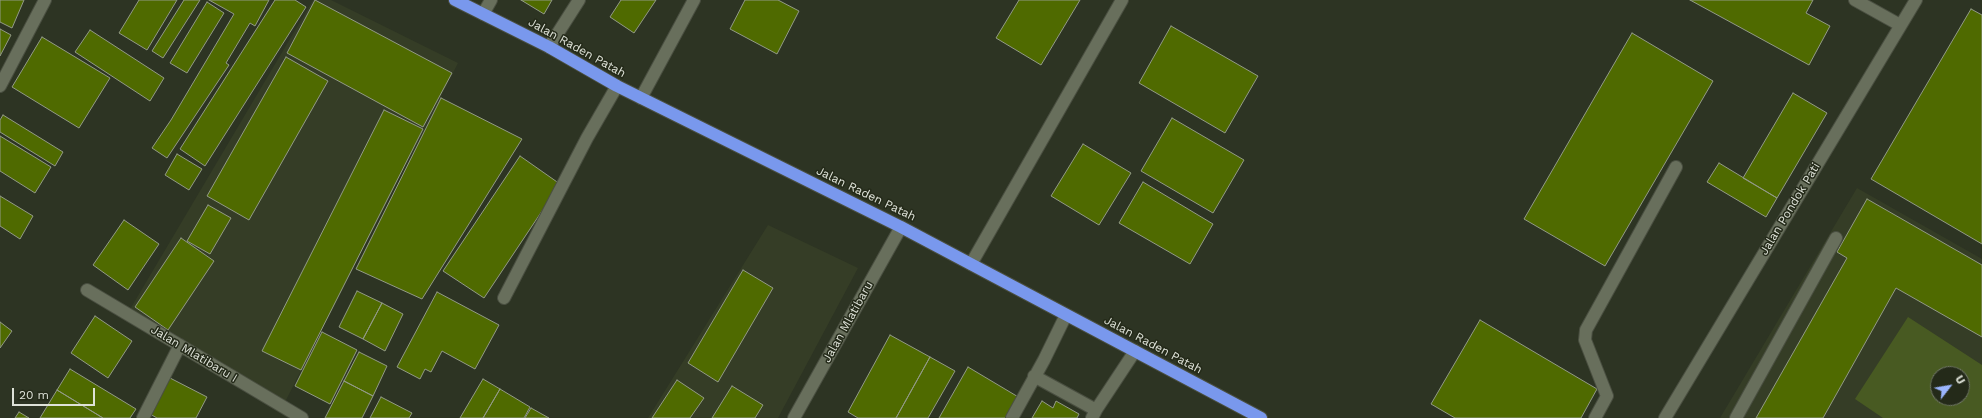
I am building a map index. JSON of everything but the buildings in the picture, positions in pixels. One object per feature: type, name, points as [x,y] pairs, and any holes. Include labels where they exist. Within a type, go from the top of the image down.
[{"type":"highway","name":"Jalan Raden Patah","points":[[455,0],[549,47],[617,86],[901,227],[1261,418]]},
{"type":"street","points":[[0,86],[45,0]]},
{"type":"street","points":[[483,14],[491,0]]},
{"type":"street","points":[[549,47],[579,0]]},
{"type":"street","points":[[641,98],[694,0]]},
{"type":"street","points":[[972,264],[1122,0]]},
{"type":"street","points":[[1855,0],[1900,25]]},
{"type":"street","name":"Jalan Pondok Pati","points":[[1665,418],[1916,0]]},
{"type":"street","points":[[504,298],[587,138],[617,86]]},
{"type":"street","points":[[1595,418],[1607,396],[1585,340],[1586,330],[1676,167]]},
{"type":"street","name":"Jalan Mlatibaru","points":[[794,418],[901,227]]},
{"type":"street","points":[[1736,418],[1836,238]]},
{"type":"street","name":"Jalan Mlatibaru I","points":[[87,290],[302,418]]},
{"type":"street","points":[[1012,418],[1044,360],[1066,315]]},
{"type":"street","points":[[143,418],[180,345]]},
{"type":"street","points":[[1034,376],[1094,414],[1135,351]]},
{"type":"shaded area","points":[[313,0],[331,0],[458,63],[285,402],[129,311]]},
{"type":"shaded area","points":[[1857,188],[1982,259],[1982,418],[1720,418]]},
{"type":"shaded area","points":[[768,225],[858,268],[778,418],[648,418]]},
{"type":"green space","points":[[1908,317],[1982,365],[1982,418],[1883,418],[1855,399]]}]
